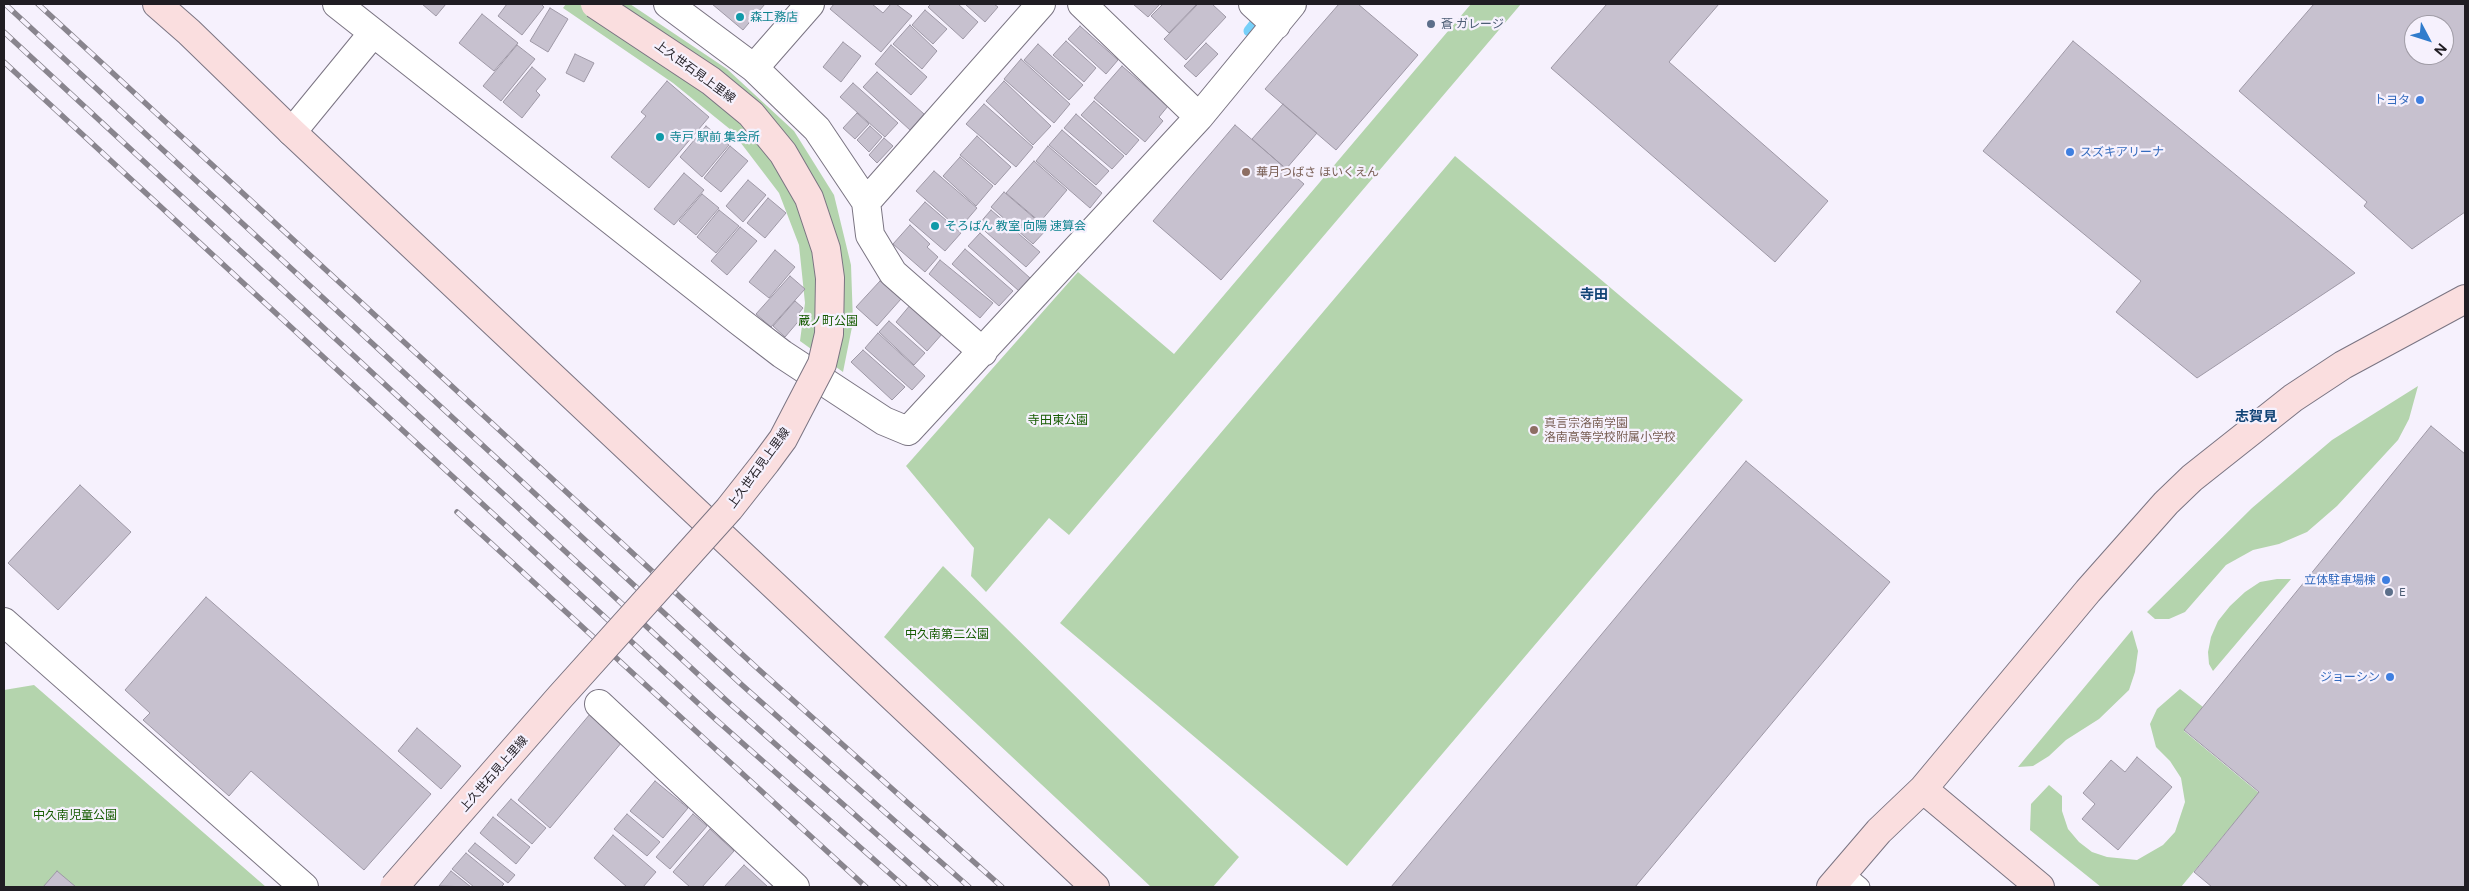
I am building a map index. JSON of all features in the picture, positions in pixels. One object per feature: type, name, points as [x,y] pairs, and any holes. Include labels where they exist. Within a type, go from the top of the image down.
[{"type":"street","points":[[156,4],[189,32],[292,132],[1095,887]]},
{"type":"street","points":[[337,4],[782,354],[884,421],[908,431],[984,352],[1199,117],[1292,4]]},
{"type":"street","name":"上久世石見上里線","points":[[394,887],[560,697],[729,509],[783,439],[822,364],[827,342],[831,308],[830,278],[826,249],[808,198],[783,153],[751,114],[711,81],[594,4]]},
{"type":"street","points":[[668,4],[754,68],[818,130],[866,202],[870,235],[893,273],[984,352]]},
{"type":"street","points":[[754,68],[810,4]]},
{"type":"street","points":[[866,202],[1041,4]]},
{"type":"street","points":[[1082,4],[1199,117]]},
{"type":"street","points":[[1254,4],[1276,25]]},
{"type":"street","points":[[292,132],[373,33]]},
{"type":"street","points":[[1845,882],[1879,831],[1923,789],[2088,590],[2166,503],[2192,478],[2274,413],[2318,382],[2393,337],[2465,299]]},
{"type":"street","points":[[9,638],[304,887]]},
{"type":"street","points":[[599,704],[795,887]]},
{"type":"street","points":[[1923,789],[2040,887]]},
{"type":"green space","name":"蔵ノ町公園","points":[[566,4],[630,4],[727,69],[794,131],[834,195],[851,265],[853,322],[843,372],[800,341],[805,303],[799,245],[779,193],[731,130],[673,83],[563,8]]},
{"type":"green space","name":"寺田東公園","points":[[1471,4],[1521,4],[1069,535],[1049,518],[986,592],[971,576],[974,548],[906,466],[1078,272],[1174,354]]},
{"type":"green space","points":[[1455,156],[1743,400],[1347,866],[1060,623]]},
{"type":"green space","points":[[2418,386],[2409,419],[2398,440],[2337,506],[2307,532],[2279,544],[2253,550],[2226,565],[2185,612],[2169,619],[2155,619],[2147,612],[2252,508],[2332,440]]},
{"type":"green space","name":"中久南第二公園","points":[[943,566],[1239,857],[1213,887],[1151,887],[884,637]]},
{"type":"green space","points":[[2291,579],[2213,671],[2209,664],[2208,652],[2211,637],[2218,621],[2245,592],[2260,582]]},
{"type":"green space","points":[[2132,630],[2138,651],[2135,672],[2129,690],[2099,719],[2066,740],[2049,756],[2033,766],[2018,767]]},
{"type":"green space","name":"中久南児童公園","points":[[34,685],[266,887],[4,887],[4,690]]},
{"type":"green space","points":[[2180,689],[2203,707],[2184,731],[2259,793],[2181,887],[2101,887],[2030,830],[2031,804],[2049,785],[2062,796],[2062,811],[2068,829],[2079,842],[2092,852],[2107,857],[2137,860],[2163,845],[2175,832],[2185,802],[2181,778],[2170,761],[2156,747],[2150,724],[2157,709]]},
{"type":"building","points":[[422,4],[446,4],[436,16]]},
{"type":"building","points":[[507,4],[541,4],[544,7],[522,35],[498,16]]},
{"type":"building","name":"森工務店","points":[[712,4],[765,4],[743,30]]},
{"type":"building","points":[[834,4],[872,4],[883,13],[891,4],[896,4],[912,16],[881,52],[830,9]]},
{"type":"building","points":[[931,4],[958,4],[978,22],[963,39],[928,7]]},
{"type":"building","points":[[965,4],[994,4],[998,7],[985,22]]},
{"type":"building","points":[[1133,4],[1160,4],[1148,17]]},
{"type":"building","points":[[1163,4],[1197,4],[1169,33],[1151,16]]},
{"type":"building","points":[[1198,4],[1212,4],[1226,17],[1186,60],[1164,39]]},
{"type":"building","points":[[1339,4],[1358,4],[1418,55],[1336,150],[1265,89]]},
{"type":"building","points":[[1607,4],[1719,4],[1669,62],[1828,201],[1775,262],[1551,68]]},
{"type":"building","points":[[2314,4],[2465,4],[2465,212],[2412,249],[2364,206],[2367,202],[2239,91]]},
{"type":"building","points":[[550,8],[568,19],[548,52],[530,41]]},
{"type":"building","points":[[925,10],[947,29],[933,44],[912,25]]},
{"type":"building","points":[[482,14],[518,43],[494,71],[459,43]]},
{"type":"building","points":[[910,25],[937,51],[922,69],[893,44]]},
{"type":"building","points":[[1080,26],[1118,60],[1106,74],[1068,39]]},
{"type":"building","points":[[1066,41],[1096,68],[1084,82],[1053,55]]},
{"type":"building","points":[[2073,41],[2355,273],[2197,378],[2116,312],[2141,281],[1983,151]]},
{"type":"building","points":[[843,42],[861,56],[841,82],[823,67]]},
{"type":"building","points":[[1206,43],[1218,54],[1196,77],[1184,66]]},
{"type":"building","points":[[1038,44],[1083,85],[1069,100],[1024,60]]},
{"type":"building","points":[[517,45],[535,59],[501,101],[483,86]]},
{"type":"building","points":[[891,45],[927,77],[911,95],[875,64]]},
{"type":"building","points":[[575,54],[594,63],[584,82],[566,73]]},
{"type":"building","points":[[1021,59],[1070,104],[1054,123],[1004,79]]},
{"type":"building","points":[[1122,66],[1168,106],[1159,117],[1163,121],[1145,142],[1094,98]]},
{"type":"building","points":[[532,67],[546,79],[536,91],[540,95],[522,118],[503,102]]},
{"type":"building","points":[[877,72],[924,114],[910,130],[863,87]]},
{"type":"building","name":"寺戸 駅前 集会所","points":[[667,81],[709,117],[649,188],[611,157],[646,116],[641,112]]},
{"type":"building","points":[[1004,81],[1051,126],[1033,145],[986,101]]},
{"type":"building","points":[[853,83],[898,123],[885,137],[840,97]]},
{"type":"building","points":[[1094,101],[1139,140],[1126,155],[1081,115]]},
{"type":"building","points":[[984,104],[1033,147],[1016,167],[966,124]]},
{"type":"building","points":[[1283,104],[1317,133],[1286,169],[1252,139]]},
{"type":"building","points":[[857,113],[869,124],[855,139],[843,128]]},
{"type":"building","points":[[1076,114],[1124,156],[1112,169],[1064,128]]},
{"type":"building","points":[[1235,125],[1304,184],[1221,280],[1153,221]]},
{"type":"building","points":[[706,126],[729,145],[702,177],[680,157]]},
{"type":"building","points":[[870,126],[882,137],[869,152],[857,140]]},
{"type":"building","points":[[1062,130],[1109,171],[1096,185],[1049,145]]},
{"type":"building","points":[[977,136],[1011,167],[995,185],[960,155]]},
{"type":"building","points":[[884,138],[893,146],[877,163],[869,155]]},
{"type":"building","points":[[730,146],[748,161],[721,192],[704,178]]},
{"type":"building","points":[[1048,146],[1102,193],[1090,208],[1036,161]]},
{"type":"building","points":[[960,157],[993,186],[976,206],[943,176]]},
{"type":"building","points":[[1034,161],[1067,190],[1040,222],[1006,193]]},
{"type":"building","points":[[934,171],[977,208],[959,229],[916,191]]},
{"type":"building","points":[[684,173],[704,190],[674,225],[654,209]]},
{"type":"building","points":[[748,180],[766,195],[743,222],[726,206]]},
{"type":"building","points":[[1004,192],[1047,229],[1033,244],[991,207]]},
{"type":"building","points":[[702,194],[719,208],[696,235],[679,221]]},
{"type":"building","points":[[768,198],[786,213],[765,238],[747,223]]},
{"type":"building","name":"そろばん 教室 向陽 速算会","points":[[925,202],[961,233],[945,251],[909,220]]},
{"type":"building","points":[[719,210],[739,226],[716,253],[697,237]]},
{"type":"building","points":[[991,210],[1040,252],[1026,267],[978,225]]},
{"type":"building","points":[[910,225],[930,244],[927,247],[938,257],[925,272],[893,244]]},
{"type":"building","points":[[740,227],[757,241],[727,275],[711,261]]},
{"type":"building","points":[[980,233],[1030,278],[1019,291],[968,246]]},
{"type":"building","points":[[965,249],[1013,291],[999,306],[952,264]]},
{"type":"building","points":[[775,250],[795,267],[769,298],[749,282]]},
{"type":"building","points":[[940,260],[993,303],[980,318],[929,274]]},
{"type":"building","points":[[790,276],[805,289],[771,327],[756,314]]},
{"type":"building","points":[[880,281],[901,299],[877,326],[856,307]]},
{"type":"building","points":[[795,301],[803,308],[799,313],[803,316],[785,337],[773,326]]},
{"type":"building","points":[[911,304],[943,333],[927,351],[896,322]]},
{"type":"building","points":[[889,321],[925,353],[914,365],[879,332]]},
{"type":"building","points":[[878,333],[925,376],[912,390],[865,348]]},
{"type":"building","points":[[863,350],[905,387],[892,400],[851,362]]},
{"type":"building","name":"E","points":[[2431,426],[2465,454],[2465,887],[2212,887],[2194,872],[2259,792],[2184,730]]},
{"type":"building","points":[[1746,461],[1890,582],[1635,887],[1391,887]]},
{"type":"building","points":[[80,485],[131,532],[58,610],[8,563]]},
{"type":"building","points":[[206,597],[431,794],[364,870],[251,771],[229,796],[143,720],[150,713],[125,690]]},
{"type":"building","points":[[590,714],[622,742],[550,828],[518,800]]},
{"type":"building","points":[[417,728],[461,766],[441,789],[398,751]]},
{"type":"building","points":[[2137,757],[2172,787],[2118,850],[2082,819],[2095,804],[2083,793],[2111,760],[2125,772]]},
{"type":"building","points":[[655,781],[688,808],[663,838],[630,811]]},
{"type":"building","points":[[511,799],[546,828],[532,844],[497,815]]},
{"type":"building","points":[[627,814],[660,842],[647,856],[614,829]]},
{"type":"building","points":[[693,814],[707,826],[670,869],[656,857]]},
{"type":"building","points":[[493,817],[530,847],[516,864],[480,833]]},
{"type":"building","points":[[710,829],[734,851],[702,887],[690,887],[673,872]]},
{"type":"building","points":[[613,835],[656,872],[643,887],[627,887],[594,858]]},
{"type":"building","points":[[475,843],[515,875],[508,883],[468,851]]},
{"type":"building","points":[[466,853],[504,884],[501,887],[474,887],[452,869]]},
{"type":"building","points":[[744,865],[768,887],[724,887]]},
{"type":"building","points":[[57,871],[76,887],[43,887]]},
{"type":"building","points":[[451,871],[471,887],[439,886]]},
{"type":"waterway","points":[[1249,31],[1263,13]]},
{"type":"railway","points":[[5,4],[742,685],[969,887]]},
{"type":"railway","points":[[38,4],[757,668],[1002,887]]},
{"type":"railway","points":[[4,32],[727,701],[936,887]]},
{"type":"railway","points":[[4,62],[713,717],[905,887]]},
{"type":"railway","points":[[457,512],[866,887]]},
{"type":"place","name":"森工務店","points":[[740,17]]},
{"type":"place","name":"蒼 ガレージ","points":[[1431,24]]},
{"type":"place","name":"トヨタ","points":[[2420,100]]},
{"type":"place","name":"寺戸 駅前 集会所","points":[[660,137]]},
{"type":"place","name":"スズキアリーナ","points":[[2070,152]]},
{"type":"place","name":"華月つばさ ほいくえん","points":[[1246,172]]},
{"type":"place","name":"そろばん 教室 向陽 速算会","points":[[935,226]]},
{"type":"place","name":"真言宗洛南学園 洛南高等学校附属小学校","points":[[1534,430]]},
{"type":"place","name":"立体駐車場棟","points":[[2386,580]]},
{"type":"place","name":"E","points":[[2389,592]]},
{"type":"place","name":"ジョーシン","points":[[2390,677]]},
{"type":"district","name":"寺田","points":[[1594,295]]},
{"type":"district","name":"志賀見","points":[[2256,417]]}]
